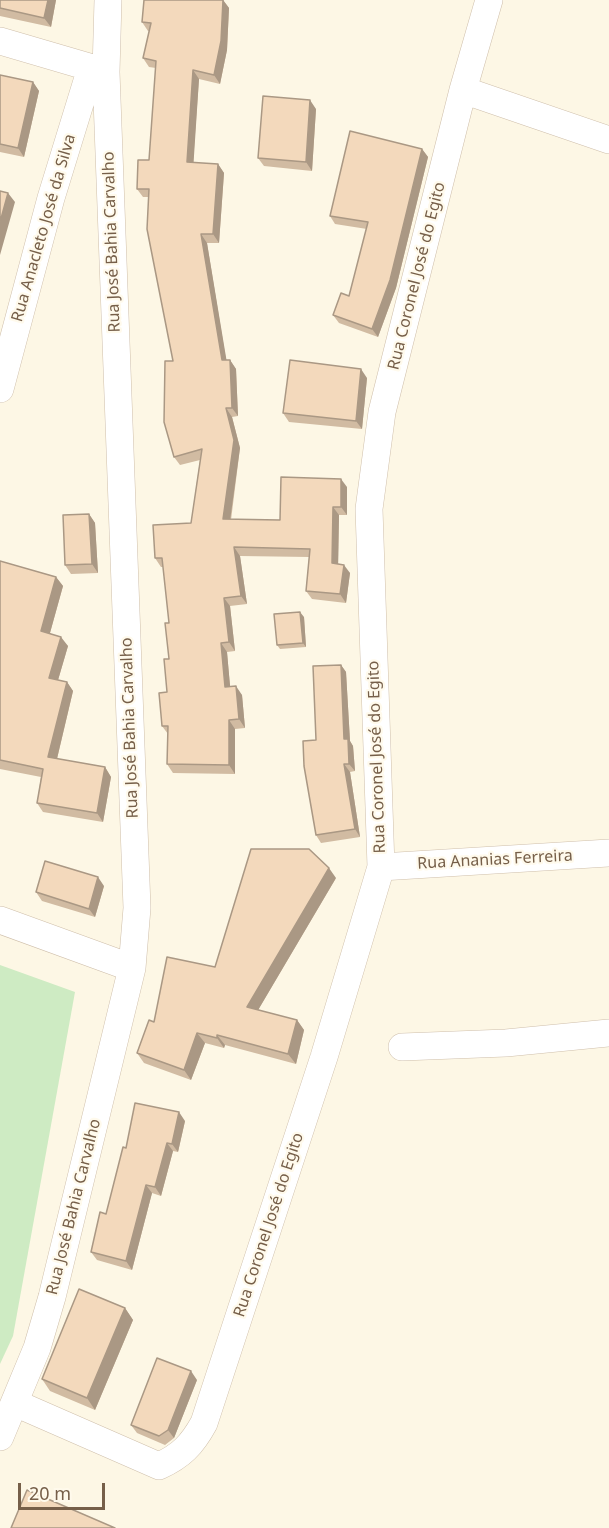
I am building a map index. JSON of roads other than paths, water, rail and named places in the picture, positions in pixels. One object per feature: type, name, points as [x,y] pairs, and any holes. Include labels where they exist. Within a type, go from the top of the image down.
[{"type":"street","name":"Rua José Bahia Carvalho","points":[[0,1437],[15,1403],[52,1298],[132,969],[137,908],[99,70],[108,0]]},
{"type":"street","name":"Rua Coronel José do Egito","points":[[15,1403],[159,1466],[179,1457],[193,1443],[204,1423],[324,1057],[381,867],[369,509],[382,412],[463,90],[489,0]]},
{"type":"street","points":[[0,41],[99,70]]},
{"type":"street","name":"Rua Anacleto José da Silva","points":[[0,389],[51,198],[99,70]]},
{"type":"street","points":[[463,90],[609,140]]},
{"type":"street","name":"Rua Ananias Ferreira","points":[[381,867],[609,853]]},
{"type":"street","points":[[0,920],[132,969]]},
{"type":"street","points":[[402,1047],[506,1043],[609,1033]]}]
